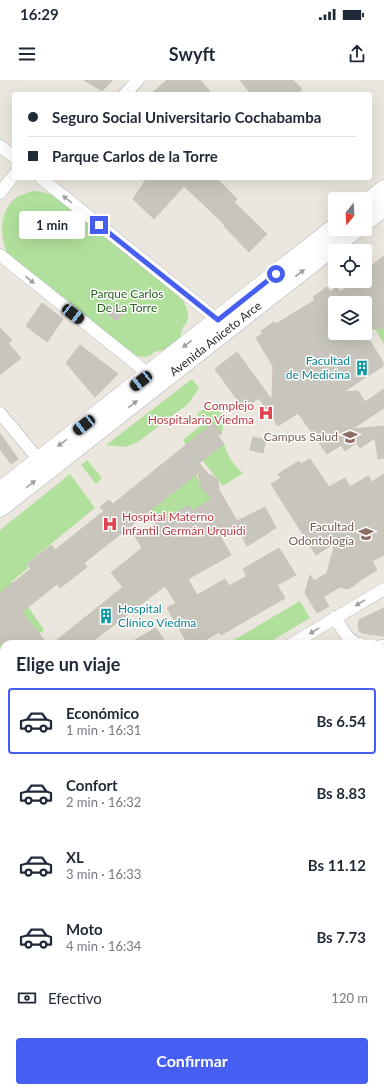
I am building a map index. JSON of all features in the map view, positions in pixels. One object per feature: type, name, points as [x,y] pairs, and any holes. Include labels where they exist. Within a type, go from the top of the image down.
[{"type":"main road","points":[[372,198],[384,188]]},
{"type":"main road","points":[[372,216],[384,207]]},
{"type":"main road","name":"Avenida Aniceto Arce","points":[[0,491],[328,233]]},
{"type":"main road","name":"Avenida Aniceto Arce","points":[[0,508],[347,236]]},
{"type":"street","points":[[127,92],[138,80]]},
{"type":"street","points":[[0,146],[12,155]]},
{"type":"street","points":[[0,193],[12,178]]},
{"type":"street","points":[[43,180],[218,320]]},
{"type":"street","points":[[0,255],[148,375]]},
{"type":"street","points":[[0,413],[39,460]]},
{"type":"street","points":[[298,640],[384,588]]},
{"type":"street","points":[[335,617],[346,635],[352,640]]},
{"type":"green space","name":"Parque Carlos De La Torre","points":[[33,191],[43,192],[58,198],[180,295],[188,311],[188,320],[183,327],[178,344],[174,348],[154,352],[150,356],[144,357],[130,355],[122,345],[37,276],[30,276],[5,254],[6,250],[2,224],[6,211],[15,198]]},
{"type":"green space","points":[[384,328],[384,344],[375,329]]},
{"type":"green space","points":[[192,379],[199,388],[189,403],[138,442],[126,447],[106,445]]},
{"type":"green space","points":[[212,405],[222,414],[224,424],[222,433],[213,424],[187,446],[183,440],[204,423],[197,414]]},
{"type":"green space","points":[[224,444],[231,460],[243,473],[223,486],[202,460]]},
{"type":"green space","points":[[87,460],[102,478],[96,484],[81,465]]},
{"type":"green space","points":[[70,474],[95,508],[26,564],[28,568],[11,582],[44,630],[30,640],[0,640],[0,530]]},
{"type":"green space","points":[[196,474],[202,490],[209,494],[211,500],[192,511],[188,505],[170,516],[159,530],[153,519],[148,522],[145,515]]},
{"type":"green space","points":[[300,601],[310,618],[273,640],[234,640]]},
{"type":"building","points":[[84,80],[113,80],[102,91]]},
{"type":"building","points":[[167,80],[200,80],[210,92],[153,92]]},
{"type":"building","points":[[240,80],[293,80],[302,89],[298,92],[249,92]]},
{"type":"building","points":[[146,180],[218,180],[237,199],[234,202],[267,234],[249,252],[224,226],[225,225],[184,186],[154,219],[133,199]]},
{"type":"building","points":[[384,256],[384,328],[372,329],[372,296],[328,296],[328,340],[369,340],[383,362],[383,366],[343,392],[358,391],[365,402],[384,389],[384,408],[352,429],[384,426],[384,458],[378,459],[375,438],[360,448],[356,443],[345,451],[341,445],[327,454],[298,413],[278,426],[259,398],[244,409],[215,369],[237,352],[272,400],[273,366],[256,338],[263,333],[261,331],[274,322],[276,324],[315,300],[313,297],[327,287],[330,292],[336,288],[338,288],[340,292],[346,288],[372,288],[372,265]]},
{"type":"building","points":[[42,303],[63,319],[47,342],[26,326]]},
{"type":"building","points":[[114,306],[123,314],[117,321],[108,314]]},
{"type":"building","points":[[0,328],[12,340],[8,343],[21,358],[0,375]]},
{"type":"building","points":[[80,345],[118,374],[95,397],[66,363]]},
{"type":"building","points":[[213,423],[222,433],[218,436],[224,444],[199,463],[209,475],[218,480],[219,490],[237,521],[265,507],[276,528],[247,546],[236,524],[219,534],[231,555],[188,579],[197,595],[225,579],[229,586],[247,576],[243,569],[279,548],[296,575],[277,585],[285,598],[221,635],[219,632],[205,640],[186,640],[167,608],[176,603],[165,586],[94,640],[57,640],[123,587],[111,573],[142,548],[135,536],[188,505],[192,511],[212,499],[201,488],[198,473],[84,563],[87,567],[60,588],[57,584],[22,612],[44,640],[0,640],[0,593],[31,569],[27,564],[51,545],[55,550],[104,511],[100,507],[109,500],[113,504]]},
{"type":"building","points":[[0,433],[18,459],[11,464],[0,449]]},
{"type":"building","points":[[253,437],[266,440],[263,453],[250,450]]},
{"type":"building","points":[[310,459],[329,487],[345,478],[350,487],[368,476],[372,482],[384,474],[384,555],[372,561],[377,570],[347,589],[340,587],[323,597],[329,606],[317,613],[305,593],[310,575],[314,581],[327,573],[335,543],[316,555],[271,484],[281,478],[278,474],[299,461],[301,464]]},
{"type":"building","points":[[384,608],[384,636],[362,633],[359,631],[359,620]]},
{"type":"building","points":[[156,628],[164,640],[135,640]]},
{"type":"place","name":"Facultad de Medicina","points":[[362,368]]},
{"type":"place","name":"Complejo Hospitalario Viedma","points":[[266,413]]},
{"type":"place","name":"Campus Salud","points":[[350,437]]},
{"type":"place","name":"Hospital Materno Infantil Germán Urquidi","points":[[110,524]]},
{"type":"place","name":"Facultad Odontología","points":[[366,534]]},
{"type":"place","name":"Hospital Clínico Viedma","points":[[106,616]]},
{"type":"route","points":[[99,225],[218,320],[276,274]]}]
